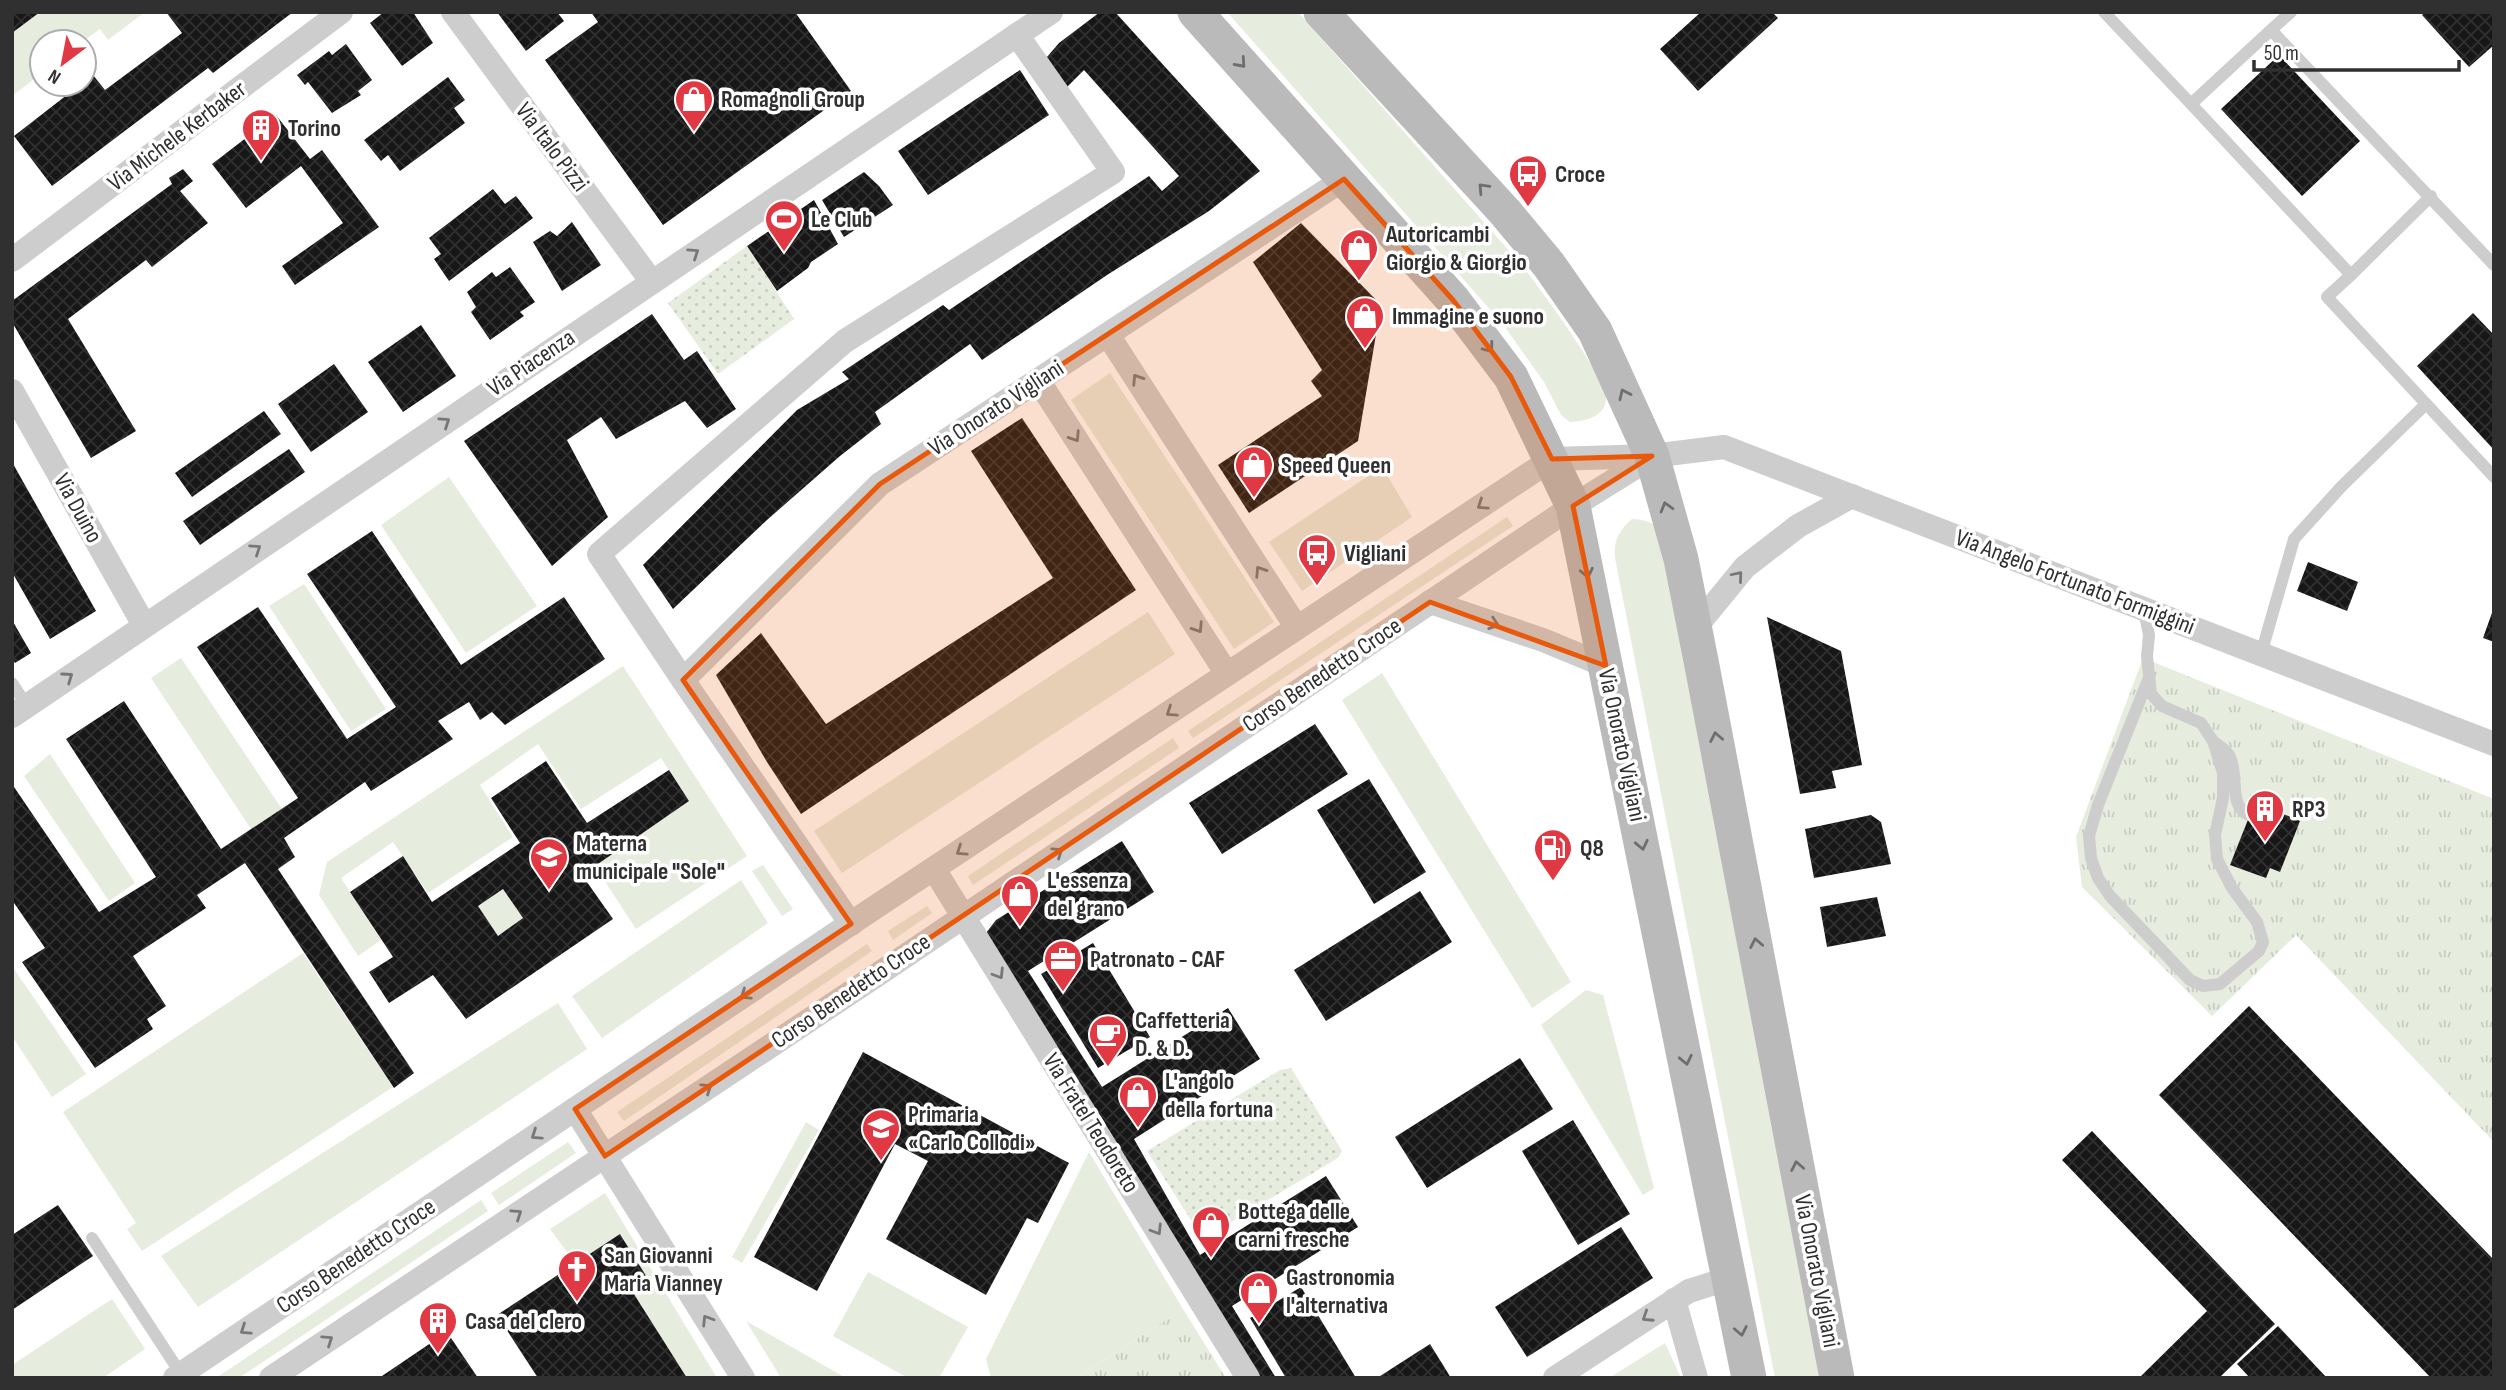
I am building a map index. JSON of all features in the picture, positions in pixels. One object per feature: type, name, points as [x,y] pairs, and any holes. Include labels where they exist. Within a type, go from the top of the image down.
[{"type":"main road","name":"Via Onorato Vigliani","points":[[1195,12],[1453,300],[1511,377],[1573,506],[1731,1278],[1749,1378]]},
{"type":"main road","name":"Via Onorato Vigliani","points":[[1321,12],[1505,212],[1549,265],[1595,331],[1652,456],[1681,559],[1695,628],[1837,1378]]},
{"type":"street","name":"Via Michele Kerbaker","points":[[12,260],[341,12]]},
{"type":"street","name":"Via Italo Pizzi","points":[[453,12],[652,282]]},
{"type":"street","name":"Via Piacenza","points":[[20,711],[1051,12]]},
{"type":"street","points":[[851,924],[599,554],[845,341],[1113,172],[1017,35]]},
{"type":"street","name":"Via Onorato Vigliani","points":[[683,680],[880,484],[1344,179]]},
{"type":"street","points":[[1108,335],[1297,628]]},
{"type":"street","points":[[1038,380],[1227,674]]},
{"type":"street","name":"Via Duino","points":[[12,391],[144,625]]},
{"type":"street","name":"Via Angelo Fortunato Formiggini","points":[[1652,456],[1724,447],[2494,744]]},
{"type":"street","points":[[1552,459],[1652,456]]},
{"type":"street","name":"Corso Benedetto Croce","points":[[271,1378],[1573,506],[1652,456]]},
{"type":"street","name":"Corso Benedetto Croce","points":[[178,1376],[851,924],[1552,459]]},
{"type":"street","points":[[1695,628],[1745,567],[1798,526],[1852,496]]},
{"type":"street","points":[[1430,602],[1543,640],[1605,666]]},
{"type":"street","name":"Via Fratel Teodoreto","points":[[934,869],[1248,1378]]},
{"type":"street","points":[[575,1109],[743,1378]]},
{"type":"street","points":[[1555,1378],[1689,1291],[1731,1278]]},
{"type":"street","points":[[1674,1300],[1696,1378]]},
{"type":"lane","points":[[2104,12],[2351,275]]},
{"type":"lane","points":[[2191,103],[2291,12]]},
{"type":"lane","points":[[2272,30],[2494,265]]},
{"type":"lane","points":[[2431,196],[2327,297],[2494,477]]},
{"type":"lane","points":[[2261,654],[2294,539],[2341,487],[2426,404]]},
{"type":"lane","points":[[2144,609],[2149,635],[2147,656],[2151,694],[2162,706],[2201,723],[2213,741],[2229,754],[2235,770],[2237,804],[2242,812],[2249,815]]},
{"type":"lane","points":[[2148,680],[2098,805],[2089,836],[2091,858],[2098,878],[2110,896],[2190,980],[2203,986],[2220,984],[2259,951],[2263,942],[2257,922],[2232,888],[2217,859],[2215,835],[2223,798],[2222,773],[2213,741]]},
{"type":"lane","points":[[12,683],[20,711]]},
{"type":"lane","points":[[92,1238],[178,1376]]},
{"type":"highlighted area","points":[[1344,179],[1453,300],[1511,377],[1552,459],[1652,456],[1573,506],[1606,666],[1430,602],[605,1156],[575,1109],[851,924],[683,680],[880,484]]},
{"type":"green space","points":[[40,12],[145,12],[108,40],[98,28],[28,28],[28,84],[12,96],[12,33]]},
{"type":"green space","points":[[1227,12],[1298,12],[1530,276],[1567,327],[1602,383],[1606,400],[1601,411],[1591,418],[1570,422],[1561,415],[1544,382],[1502,323]]},
{"type":"green space","points":[[747,246],[794,319],[718,374],[668,303]]},
{"type":"green space","points":[[1110,373],[1274,622],[1234,649],[1071,400]]},
{"type":"green space","points":[[1382,467],[1412,517],[1302,591],[1269,542]]},
{"type":"green space","points":[[449,477],[537,606],[466,653],[381,525]]},
{"type":"green space","points":[[1507,517],[1513,526],[1193,738],[1188,731]]},
{"type":"green space","points":[[1632,519],[1649,522],[1663,531],[1829,1378],[1775,1378],[1615,558],[1618,536]]},
{"type":"green space","points":[[304,584],[386,709],[351,731],[269,606]]},
{"type":"green space","points":[[1148,612],[1175,654],[842,873],[814,831]]},
{"type":"green space","points":[[181,658],[282,809],[251,829],[151,678]]},
{"type":"green space","points":[[2143,658],[2494,799],[2494,1142],[2296,935],[2212,1016],[2082,887],[2076,837]]},
{"type":"green space","points":[[623,666],[747,856],[636,929],[595,866],[689,801],[661,758],[581,809],[538,744],[480,785],[513,837],[428,893],[393,842],[341,878],[381,940],[358,956],[319,895],[327,862]]},
{"type":"green space","points":[[1382,673],[1571,982],[1532,1008],[1342,700]]},
{"type":"green space","points":[[1173,738],[1179,748],[973,885],[968,876]]},
{"type":"green space","points":[[50,754],[135,883],[109,901],[24,776]]},
{"type":"green space","points":[[763,865],[793,909],[782,916],[752,871]]},
{"type":"green space","points":[[741,880],[768,923],[602,1038],[572,996]]},
{"type":"green space","points":[[503,889],[523,918],[498,936],[478,906]]},
{"type":"green space","points":[[927,906],[932,913],[893,940],[888,931]]},
{"type":"green space","points":[[867,944],[872,951],[624,1121],[617,1112]]},
{"type":"green space","points":[[303,953],[393,1087],[142,1251],[127,1229],[136,1223],[63,1112]]},
{"type":"green space","points":[[12,966],[86,1074],[52,1097],[12,1036]]},
{"type":"green space","points":[[1586,990],[1603,995],[1654,1188],[1643,1195],[1541,1025]]},
{"type":"green space","points":[[558,1003],[587,1049],[198,1307],[161,1256]]},
{"type":"green space","points":[[1291,1068],[1342,1151],[1338,1158],[1203,1239],[1147,1151],[1280,1070]]},
{"type":"green space","points":[[806,1122],[819,1130],[742,1263],[732,1257]]},
{"type":"green space","points":[[568,1142],[576,1153],[499,1205],[491,1193]]},
{"type":"green space","points":[[1089,1152],[1183,1309],[1076,1378],[991,1378],[986,1359]]},
{"type":"green space","points":[[605,1193],[717,1378],[687,1378],[632,1291],[647,1279],[621,1234],[575,1263],[550,1229]]},
{"type":"green space","points":[[481,1200],[488,1211],[239,1378],[216,1378]]},
{"type":"green space","points":[[868,1272],[968,1327],[939,1378],[908,1378],[833,1336]]},
{"type":"green space","points":[[112,1299],[145,1349],[103,1378],[12,1378],[12,1365]]},
{"type":"green space","points":[[1183,1309],[1226,1378],[1076,1378]]},
{"type":"green space","points":[[746,1321],[846,1378],[781,1378]]},
{"type":"green space","points":[[1665,1343],[1681,1378],[1609,1378]]},
{"type":"building","points":[[12,12],[40,12],[12,33]]},
{"type":"building","points":[[166,12],[293,12],[213,73],[208,68],[52,186],[14,136],[63,98],[98,98],[98,81],[105,90],[182,33]]},
{"type":"building","points":[[384,12],[413,12],[433,43],[402,66],[370,23]]},
{"type":"building","points":[[497,12],[557,12],[564,21],[526,51]]},
{"type":"building","name":"Romagnoli Group","points":[[591,12],[795,12],[851,91],[663,225],[545,60],[598,22]]},
{"type":"building","points":[[1100,12],[1115,12],[1260,171],[1209,211],[1107,275],[982,360],[970,344],[875,412],[881,424],[767,520],[673,609],[643,565],[797,410],[849,379],[842,372],[943,305],[949,310],[1149,176],[1162,191],[1179,176],[1084,70],[1061,93],[1041,64],[1059,43]]},
{"type":"building","points":[[1701,12],[1772,12],[1778,18],[1698,91],[1660,49]]},
{"type":"building","points":[[2425,12],[2494,12],[2494,45],[2469,67],[2422,15]]},
{"type":"building","points":[[346,44],[372,80],[358,91],[361,95],[332,113],[308,82],[305,85],[297,75],[329,51],[332,55]]},
{"type":"building","points":[[2279,55],[2360,141],[2302,196],[2221,109]]},
{"type":"building","points":[[1020,70],[1049,115],[928,195],[898,151]]},
{"type":"building","points":[[448,77],[465,100],[454,108],[465,123],[400,171],[388,155],[381,161],[364,140]]},
{"type":"building","points":[[276,115],[310,159],[322,150],[379,227],[295,285],[282,266],[343,223],[301,166],[246,208],[212,164]]},
{"type":"building","points":[[183,169],[193,181],[180,191],[208,223],[152,267],[146,260],[68,319],[136,431],[91,458],[12,322],[12,301],[172,184],[169,178]]},
{"type":"building","points":[[864,172],[893,205],[844,237],[822,200]]},
{"type":"building","points":[[493,189],[505,204],[516,196],[533,218],[449,281],[434,259],[441,254],[429,238]]},
{"type":"building","points":[[814,200],[838,244],[811,262],[808,268],[777,291],[747,246]]},
{"type":"building","points":[[572,222],[601,265],[562,291],[533,242],[550,231],[557,236]]},
{"type":"building","points":[[1301,223],[1381,305],[1358,441],[1249,513],[1218,465],[1322,396],[1311,381],[1322,370],[1253,262]]},
{"type":"building","points":[[510,267],[535,302],[520,312],[524,316],[490,340],[471,312],[476,307],[467,292],[492,272],[496,277]]},
{"type":"building","points":[[2473,313],[2494,335],[2494,450],[2417,366]]},
{"type":"building","points":[[652,314],[684,360],[697,351],[736,409],[707,428],[685,401],[616,439],[601,417],[567,440],[608,517],[552,566],[464,441]]},
{"type":"building","points":[[421,325],[456,376],[403,412],[368,362]]},
{"type":"building","points":[[334,364],[368,412],[311,452],[278,404]]},
{"type":"building","points":[[264,411],[281,434],[192,497],[175,473]]},
{"type":"building","points":[[1022,418],[1136,590],[801,814],[716,675],[761,633],[826,724],[1053,578],[971,451]]},
{"type":"building","points":[[289,449],[305,472],[200,545],[183,521]]},
{"type":"building","points":[[12,462],[96,611],[50,639],[12,572]]},
{"type":"building","points":[[372,531],[461,665],[564,597],[605,659],[505,725],[492,712],[480,720],[469,702],[438,721],[453,739],[371,791],[365,782],[284,838],[295,857],[278,869],[414,1073],[394,1088],[245,863],[197,895],[206,908],[133,956],[166,1006],[147,1019],[153,1029],[95,1068],[22,962],[45,948],[12,900],[12,784],[99,912],[156,877],[66,739],[124,701],[221,849],[298,798],[197,647],[258,607],[347,739],[396,707],[307,574]]},
{"type":"building","points":[[2308,562],[2358,582],[2347,611],[2297,591]]},
{"type":"building","points":[[2494,610],[2494,642],[2483,638]]},
{"type":"building","points":[[1767,617],[1841,651],[1862,765],[1832,771],[1836,788],[1800,794]]},
{"type":"building","points":[[12,620],[31,653],[15,663],[12,658]]},
{"type":"building","points":[[1315,724],[1348,774],[1222,854],[1189,803]]},
{"type":"building","name":"Materna municipale \"Sole\"","points":[[546,761],[587,823],[669,770],[689,801],[582,875],[613,919],[466,1019],[433,975],[389,1003],[369,972],[393,957],[350,892],[403,856],[432,902],[520,843],[491,798]],"holes":[[[503,889],[523,918],[498,936],[478,906]]]},
{"type":"building","points":[[1369,779],[1426,872],[1374,904],[1317,810]]},
{"type":"building","name":"RP3","points":[[2255,802],[2300,821],[2280,872],[2270,868],[2266,878],[2230,865]]},
{"type":"building","points":[[1871,815],[1881,822],[1891,864],[1814,878],[1805,829]]},
{"type":"building","points":[[1122,841],[1154,892],[1028,971],[1102,1087],[1228,1008],[1260,1059],[1134,1139],[1200,1255],[1326,1176],[1358,1227],[1232,1306],[1276,1378],[1261,1378],[986,933],[996,920]]},
{"type":"building","points":[[1420,891],[1452,942],[1326,1021],[1294,970]]},
{"type":"building","points":[[1877,897],[1886,936],[1827,947],[1820,907]]},
{"type":"building","points":[[1093,943],[1150,1037],[1098,1068],[1041,974]]},
{"type":"building","points":[[2249,1006],[2494,1260],[2494,1378],[2431,1378],[2159,1095]]},
{"type":"building","name":"Primaria «Carlo Collodi»","points":[[863,1052],[1069,1163],[1038,1223],[1027,1218],[986,1295],[886,1239],[928,1161],[895,1144],[817,1291],[754,1257]]},
{"type":"building","points":[[1520,1058],[1553,1109],[1427,1188],[1395,1137]]},
{"type":"building","points":[[1573,1120],[1630,1214],[1578,1245],[1522,1151]]},
{"type":"building","points":[[2092,1131],[2275,1324],[2219,1378],[2139,1378],[2207,1311],[2062,1160]]},
{"type":"building","points":[[58,1205],[93,1256],[12,1310],[12,1235]]},
{"type":"building","points":[[1621,1227],[1653,1278],[1527,1357],[1495,1307]]},
{"type":"building","name":"San Giovanni Maria Vianney","points":[[620,1234],[648,1279],[632,1291],[687,1378],[538,1378],[497,1315]]},
{"type":"building","points":[[1301,1287],[1356,1378],[1286,1378],[1250,1318]]},
{"type":"building","points":[[2278,1326],[2327,1378],[2250,1378],[2237,1364]]},
{"type":"building","name":"Casa del clero","points":[[447,1332],[478,1378],[379,1378]]},
{"type":"building","points":[[1430,1344],[1451,1378],[1377,1378]]},
{"type":"place","name":"Romagnoli Group","points":[[694,133]]},
{"type":"place","name":"Torino","points":[[261,162]]},
{"type":"place","name":"Croce","points":[[1528,208]]},
{"type":"place","name":"Le Club","points":[[784,253]]},
{"type":"place","name":"Autoricambi Giorgio & Giorgio","points":[[1359,282]]},
{"type":"place","name":"Immagine e suono","points":[[1365,350]]},
{"type":"place","name":"Speed Queen","points":[[1254,499]]},
{"type":"place","name":"Vigliani","points":[[1317,587]]},
{"type":"place","name":"RP3","points":[[2265,843]]},
{"type":"place","name":"Q8","points":[[1553,882]]},
{"type":"place","name":"Materna municipale \"Sole\"","points":[[549,891]]},
{"type":"place","name":"L'essenza del grano","points":[[1020,928]]},
{"type":"place","name":"Patronato - CAF","points":[[1063,993]]},
{"type":"place","name":"Caffetteria D. & D.","points":[[1108,1068]]},
{"type":"place","name":"L'angolo della fortuna","points":[[1138,1129]]},
{"type":"place","name":"Primaria «Carlo Collodi»","points":[[881,1162]]},
{"type":"place","name":"Bottega delle carni fresche","points":[[1211,1259]]},
{"type":"place","name":"San Giovanni Maria Vianney","points":[[577,1303]]},
{"type":"place","name":"Gastronomia l'alternativa","points":[[1259,1325]]},
{"type":"place","name":"Casa del clero","points":[[438,1355]]}]
